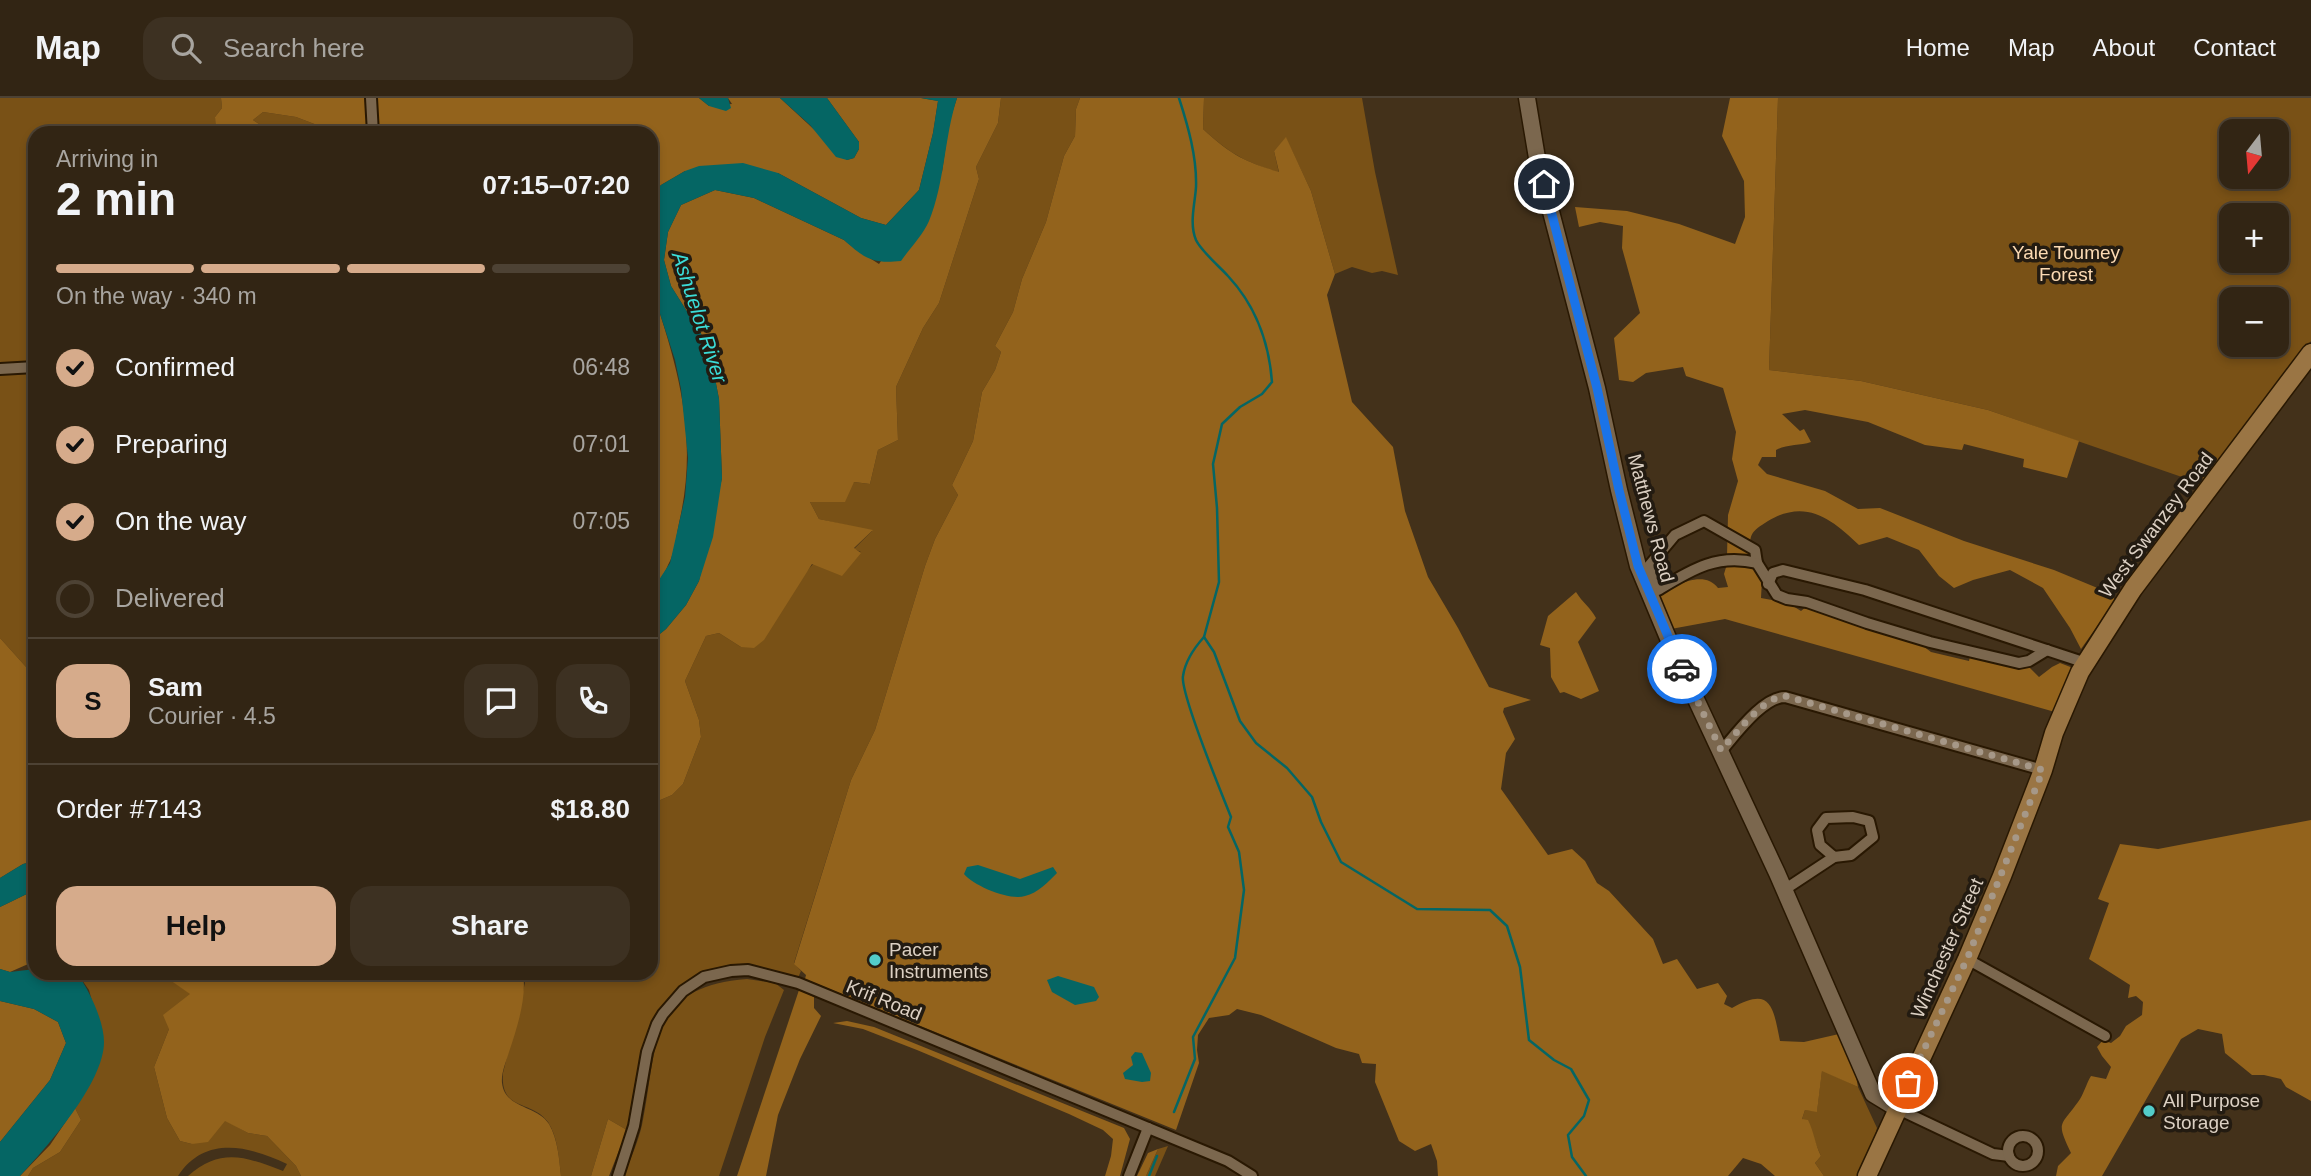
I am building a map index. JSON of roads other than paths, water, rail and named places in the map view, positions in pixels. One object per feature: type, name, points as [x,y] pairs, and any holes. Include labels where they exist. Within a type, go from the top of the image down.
[{"type":"main road","name":"West Swanzey Road","points":[[2054,733],[2086,663],[2133,589],[2311,353]]},
{"type":"main road","name":"Winchester Street","points":[[1867,1176],[1896,1108],[1967,959],[2043,770],[2054,733]]},
{"type":"street","points":[[371,98],[373,126]]},
{"type":"street","name":"Matthews Road","points":[[1527,98],[1537,158],[1597,388],[1638,566],[1673,650],[1721,750],[1873,1094],[1896,1108]]},
{"type":"street","points":[[0,369],[28,367]]},
{"type":"street","points":[[1757,563],[1740,559],[1704,564],[1658,590],[1649,566],[1675,535],[1704,521],[1755,550],[1757,563],[1768,584],[1776,595],[1787,600],[1807,602],[1930,642],[2019,663],[2029,661],[2047,650]]},
{"type":"street","points":[[1768,584],[1773,573],[1783,570],[1802,573],[1865,590],[2086,663]]},
{"type":"street","points":[[1721,750],[1763,706],[1777,697],[1785,696],[2043,770]]},
{"type":"street","points":[[1784,890],[1833,857],[1851,855],[1873,837],[1869,821],[1853,817],[1826,818],[1817,830],[1820,845],[1833,857]]},
{"type":"street","points":[[1967,959],[2105,1036]]},
{"type":"street","name":"Krif Road","points":[[618,1176],[634,1126],[647,1052],[657,1024],[673,1002],[694,984],[704,977],[731,971],[764,973],[798,983],[1228,1161],[1252,1176]]},
{"type":"street","points":[[1896,1108],[1995,1154],[2009,1156]]},
{"type":"street","points":[[1129,1176],[1148,1128]]},
{"type":"water","points":[[699,98],[728,98],[731,108],[726,111],[709,106]]},
{"type":"water","points":[[780,98],[827,98],[859,142],[854,158],[847,160],[836,157],[810,125]]},
{"type":"water","points":[[921,98],[957,98],[934,206],[923,231],[901,261],[883,262],[870,259],[844,240],[754,198],[715,190],[681,205],[668,232],[664,260],[671,286],[708,345],[719,399],[722,478],[713,537],[699,581],[686,605],[658,635],[658,581],[670,563],[685,497],[688,458],[681,389],[675,360],[658,308],[658,188],[685,171],[699,166],[743,163],[778,173],[861,218],[886,225],[919,190],[938,101]]},
{"type":"water","points":[[28,863],[28,893],[0,907],[0,878]]},
{"type":"water","points":[[978,865],[1020,879],[1053,867],[1057,873],[1034,892],[1018,897],[984,888],[964,874],[967,867]]},
{"type":"water","points":[[0,969],[10,972],[28,970],[28,980],[81,980],[95,1006],[104,1042],[95,1076],[85,1095],[45,1149],[20,1176],[0,1176],[0,1142],[50,1080],[66,1043],[58,1022],[34,1009],[0,1001]]},
{"type":"water","points":[[1058,976],[1094,987],[1099,997],[1096,1001],[1075,1005],[1052,992],[1047,980]]},
{"type":"water","points":[[1135,1052],[1142,1053],[1151,1073],[1150,1081],[1125,1079],[1123,1073],[1133,1065],[1131,1057]]},
{"type":"waterway","points":[[1179,98],[1195,164],[1194,234],[1206,254],[1238,287],[1253,312],[1268,353],[1272,382],[1262,394],[1240,407],[1222,424],[1213,464],[1219,582],[1204,637],[1214,652],[1240,721],[1256,743],[1287,768],[1312,797],[1341,862],[1417,909],[1490,910],[1507,926],[1520,967],[1529,1040],[1554,1060],[1571,1069],[1589,1100],[1584,1116],[1568,1135],[1572,1157],[1586,1176]]},
{"type":"waterway","points":[[1174,1112],[1195,1059],[1193,1037],[1235,958],[1244,890],[1239,852],[1228,827],[1231,817],[1194,722],[1184,686],[1186,665],[1204,637]]},
{"type":"waterway","points":[[1149,1176],[1157,1156]]},
{"type":"place","name":"Pacer Instruments","points":[[875,960]]},
{"type":"place","name":"All Purpose Storage","points":[[2149,1111]]},
{"type":"park label","name":"Yale Toumey Forest","points":[[2066,263]]},
{"type":"water label","name":"Ashuelot River","points":[[700,317]]}]
